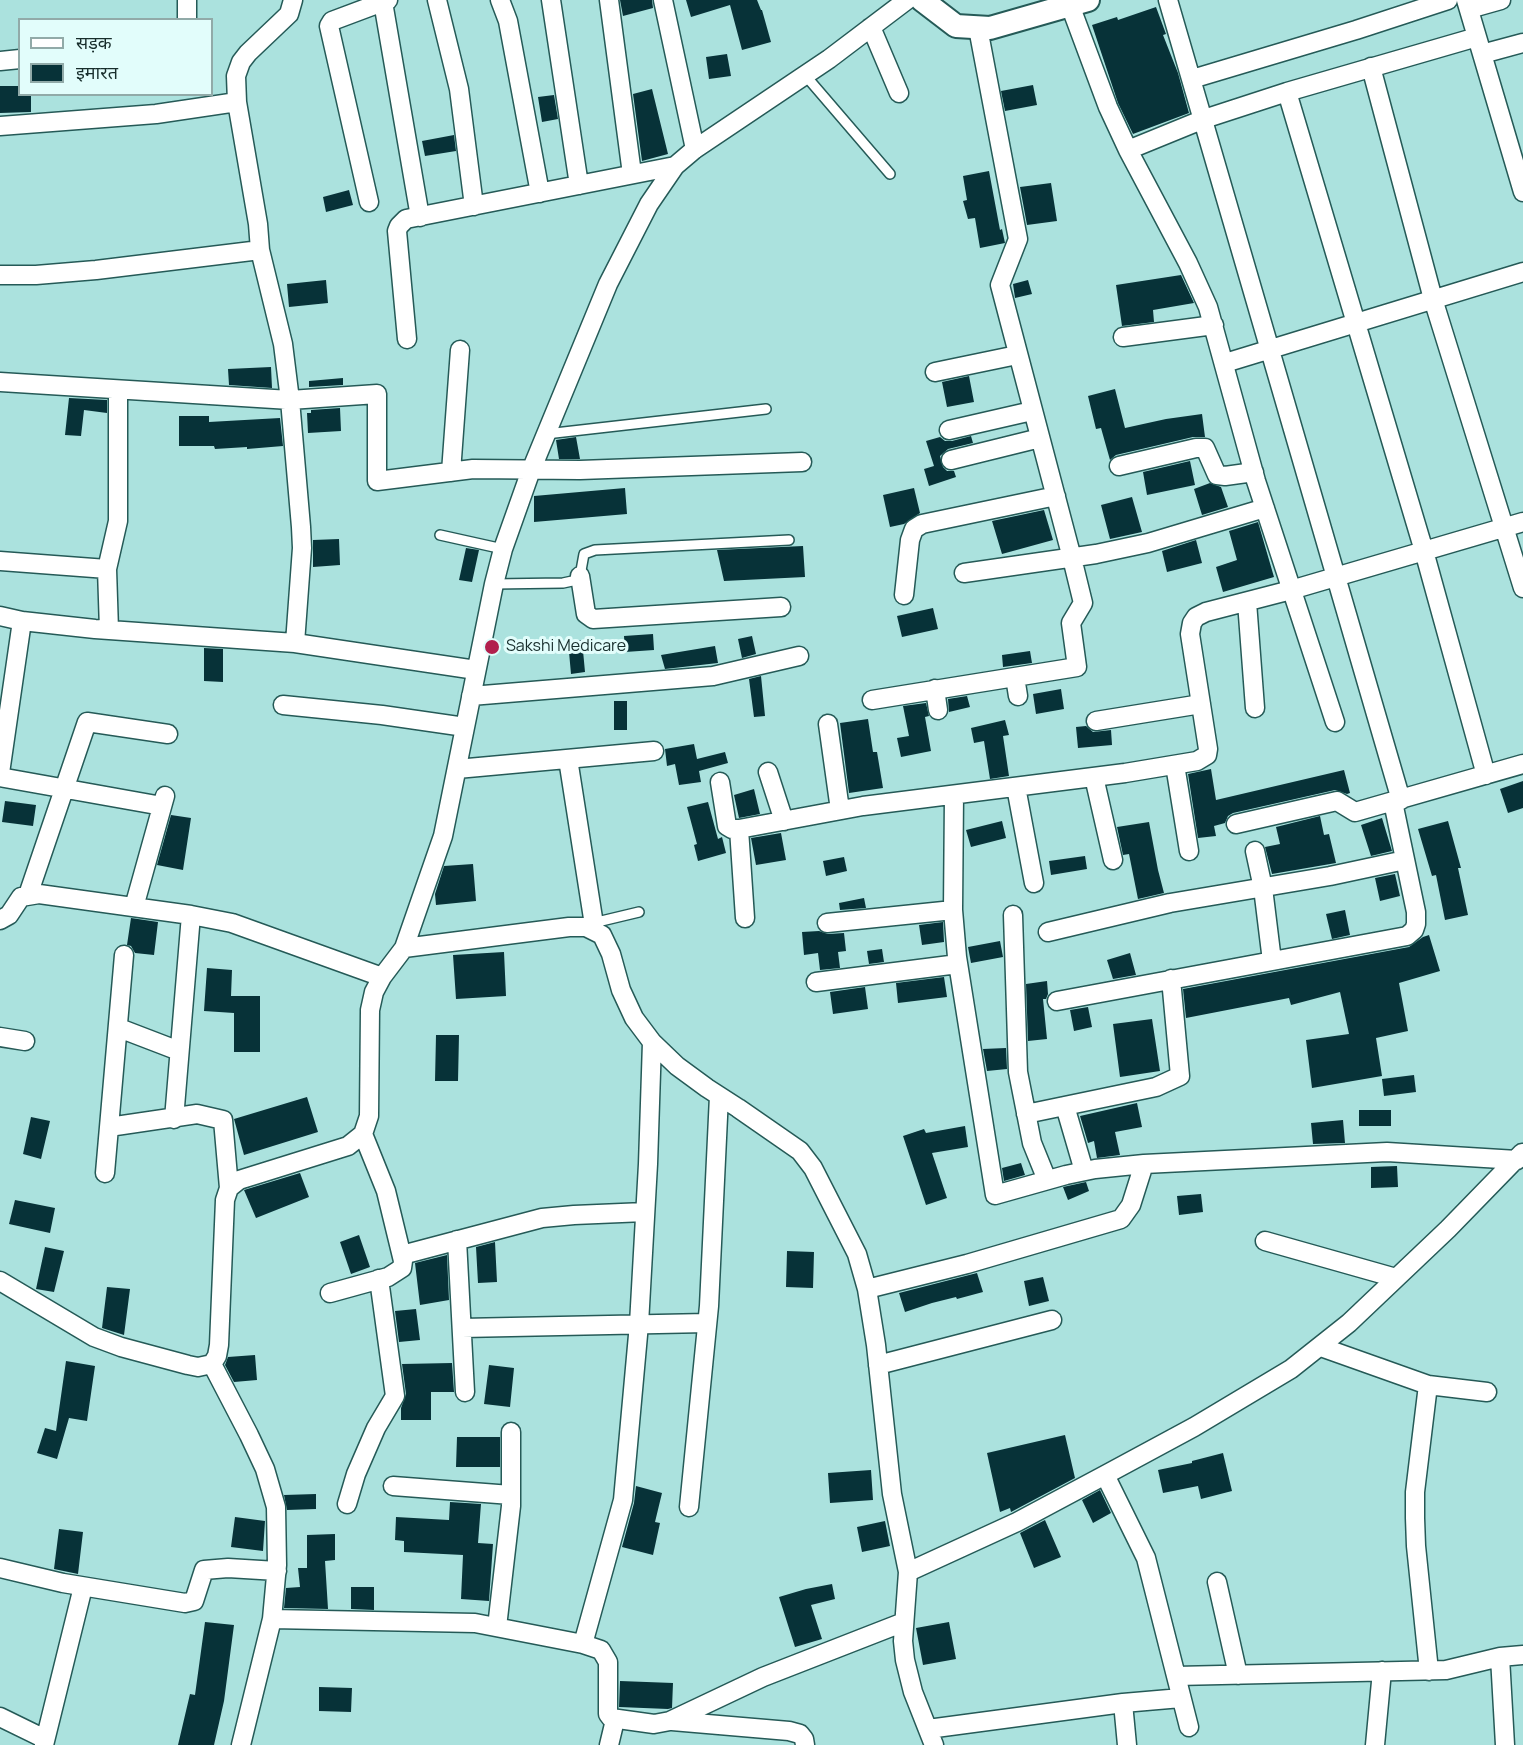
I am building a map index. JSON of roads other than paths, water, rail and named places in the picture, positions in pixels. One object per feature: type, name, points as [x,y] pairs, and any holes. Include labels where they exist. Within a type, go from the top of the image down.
[{"type":"street","points":[[187,0],[187,18]]},
{"type":"street","points":[[293,0],[289,14],[241,62],[236,76],[237,102],[258,224],[260,250],[283,344],[290,400],[302,538],[295,643]]},
{"type":"street","points":[[437,0],[459,89],[474,206]]},
{"type":"street","points":[[500,0],[508,21],[540,193]]},
{"type":"street","points":[[551,0],[579,185]]},
{"type":"street","points":[[609,0],[632,174]]},
{"type":"street","points":[[663,0],[694,149]]},
{"type":"street","points":[[229,1188],[239,1179],[348,1146],[363,1134],[369,1116],[370,1010],[374,992],[382,977],[404,948],[443,836],[503,549],[531,469],[608,284],[649,204],[675,165],[694,149],[805,75],[907,0]]},
{"type":"street","points":[[1057,1001],[1407,936],[1414,930],[1416,924],[1397,801],[1271,348],[1168,0]]},
{"type":"street","points":[[1192,79],[1448,0]]},
{"type":"street","points":[[1501,0],[1467,5],[1515,137],[1522,187]]},
{"type":"street","points":[[369,202],[329,26],[332,21],[386,1],[420,217]]},
{"type":"street","points":[[929,3],[956,26],[978,28],[990,28],[1079,3],[1108,107],[1128,150],[1200,286],[1214,325],[1254,472],[1335,722]]},
{"type":"street","points":[[871,27],[899,93]]},
{"type":"street","points":[[873,699],[1077,667],[1071,623],[1083,603],[1000,285],[1018,238],[978,28]]},
{"type":"street","points":[[1128,150],[1204,119],[1371,67],[1480,46],[1523,43]]},
{"type":"street","points":[[0,61],[18,59]]},
{"type":"street","points":[[1371,67],[1433,299],[1523,588]]},
{"type":"street","points":[[1287,92],[1354,323],[1424,551],[1486,775]]},
{"type":"street","points":[[0,126],[156,114],[237,102]]},
{"type":"street","points":[[407,339],[397,231],[406,219],[675,165]]},
{"type":"street","points":[[0,275],[36,275],[96,270],[260,250]]},
{"type":"street","points":[[1225,363],[1523,272]]},
{"type":"street","points":[[1123,337],[1214,325]]},
{"type":"street","points":[[451,472],[460,350]]},
{"type":"street","points":[[935,372],[1017,355]]},
{"type":"street","points":[[0,382],[290,400],[377,394],[377,481],[473,469],[580,470],[802,462]]},
{"type":"street","points":[[109,630],[107,569],[118,521],[118,391]]},
{"type":"street","points":[[949,430],[1032,411]]},
{"type":"street","points":[[951,460],[1040,438]]},
{"type":"street","points":[[1119,465],[1205,448],[1217,475],[1254,472]]},
{"type":"street","points":[[904,595],[910,540],[914,529],[922,524],[1056,496]]},
{"type":"street","points":[[964,573],[1072,558],[1148,543],[1265,508]]},
{"type":"street","points":[[720,782],[727,826],[738,829],[840,810],[1094,777],[1197,761],[1207,755],[1208,749],[1190,634],[1196,617],[1206,612],[1335,578],[1523,522]]},
{"type":"street","points":[[0,561],[107,569]]},
{"type":"street","points":[[580,576],[586,614],[593,619],[781,607]]},
{"type":"street","points":[[1247,602],[1255,708]]},
{"type":"street","points":[[0,616],[22,621],[109,630],[295,643],[363,655],[476,670]]},
{"type":"street","points":[[22,621],[4,711],[0,775],[64,788],[163,801],[134,907]]},
{"type":"street","points":[[471,696],[713,676],[800,656]]},
{"type":"street","points":[[1015,677],[1018,696]]},
{"type":"street","points":[[935,690],[938,710]]},
{"type":"street","points":[[1096,721],[1201,704]]},
{"type":"street","points":[[283,705],[382,715],[465,727]]},
{"type":"street","points":[[28,895],[87,722],[168,734]]},
{"type":"street","points":[[828,724],[840,810]]},
{"type":"street","points":[[456,769],[654,751]]},
{"type":"street","points":[[568,759],[594,927],[602,935],[611,954],[621,990],[634,1018],[651,1042],[677,1066],[800,1151],[813,1168],[856,1254],[867,1289],[892,1494],[908,1572],[903,1641],[905,1660],[913,1692],[931,1737],[1123,1703],[1181,1698]]},
{"type":"street","points":[[1236,824],[1337,801],[1355,812],[1523,764]]},
{"type":"street","points":[[1175,765],[1188,851]]},
{"type":"street","points":[[768,772],[784,820]]},
{"type":"street","points":[[1094,777],[1113,860]]},
{"type":"street","points":[[1016,787],[1034,883]]},
{"type":"street","points":[[954,795],[953,910],[958,964],[994,1195],[1084,1171],[1144,1164],[1388,1152],[1520,1156]]},
{"type":"street","points":[[738,829],[745,918]]},
{"type":"street","points":[[1255,851],[1263,888],[1272,961]]},
{"type":"street","points":[[1048,932],[1170,903],[1263,888],[1405,860]]},
{"type":"street","points":[[0,920],[9,915],[21,897],[39,894],[191,915],[232,923],[382,977]]},
{"type":"street","points":[[827,923],[953,910]]},
{"type":"street","points":[[174,1119],[191,915]]},
{"type":"street","points":[[1013,915],[1018,1072],[1032,1143],[1047,1180]]},
{"type":"street","points":[[404,948],[569,927],[594,927]]},
{"type":"street","points":[[105,1173],[124,955]]},
{"type":"street","points":[[816,982],[958,964]]},
{"type":"street","points":[[1026,1113],[1156,1087],[1180,1076],[1171,979]]},
{"type":"street","points":[[119,1028],[179,1051]]},
{"type":"street","points":[[0,1037],[25,1041]]},
{"type":"street","points":[[583,1644],[623,1500],[639,1324],[651,1042]]},
{"type":"street","points":[[689,1508],[707,1323],[719,1096]]},
{"type":"street","points":[[1065,1106],[1084,1171]]},
{"type":"street","points":[[0,1281],[94,1337],[121,1347],[189,1365],[198,1367],[212,1364],[217,1356],[219,1345],[225,1200],[229,1188],[223,1120],[197,1114],[109,1127]]},
{"type":"street","points":[[330,1293],[379,1279],[402,1268],[402,1255],[386,1191],[363,1134]]},
{"type":"street","points":[[908,1572],[1017,1521],[1105,1475],[1204,1421],[1291,1369],[1349,1323],[1449,1229],[1520,1156]]},
{"type":"street","points":[[867,1289],[967,1264],[1121,1219],[1131,1205],[1144,1164]]},
{"type":"street","points":[[402,1255],[542,1218],[645,1212]]},
{"type":"street","points":[[457,1240],[465,1392]]},
{"type":"street","points":[[1265,1241],[1396,1278]]},
{"type":"street","points":[[347,1504],[356,1474],[375,1428],[395,1396],[379,1279]]},
{"type":"street","points":[[878,1365],[1052,1320]]},
{"type":"street","points":[[462,1328],[707,1323]]},
{"type":"street","points":[[1321,1347],[1428,1385],[1487,1392]]},
{"type":"street","points":[[212,1364],[265,1469],[276,1507],[277,1570],[272,1619],[241,1745]]},
{"type":"street","points":[[1428,1385],[1415,1492],[1415,1518],[1429,1671]]},
{"type":"street","points":[[497,1627],[512,1495],[511,1432]]},
{"type":"street","points":[[1105,1475],[1146,1558],[1189,1727]]},
{"type":"street","points":[[393,1486],[512,1495]]},
{"type":"street","points":[[0,1568],[83,1587],[185,1603],[194,1601],[204,1570],[228,1568],[277,1570]]},
{"type":"street","points":[[1217,1582],[1238,1675]]},
{"type":"street","points":[[0,1718],[45,1742],[83,1587]]},
{"type":"street","points":[[272,1619],[475,1623],[583,1644],[601,1650],[609,1662],[608,1714],[615,1720],[654,1724],[670,1721],[764,1677],[904,1622]]},
{"type":"street","points":[[1176,1676],[1429,1671],[1456,1669],[1500,1657],[1523,1655]]},
{"type":"street","points":[[1500,1657],[1504,1745]]},
{"type":"street","points":[[1375,1745],[1383,1671]]},
{"type":"street","points":[[1123,1703],[1127,1745]]},
{"type":"street","points":[[609,1745],[615,1720]]},
{"type":"street","points":[[670,1721],[789,1731],[800,1734],[805,1745]]},
{"type":"lane","points":[[805,75],[890,174]]},
{"type":"lane","points":[[546,434],[766,409]]},
{"type":"lane","points":[[440,535],[503,549]]},
{"type":"lane","points":[[494,584],[563,583],[578,580],[584,554],[595,550],[789,540]]},
{"type":"lane","points":[[594,927],[639,912]]},
{"type":"place","name":"Sakshi Medicare","points":[[492,647]]}]
